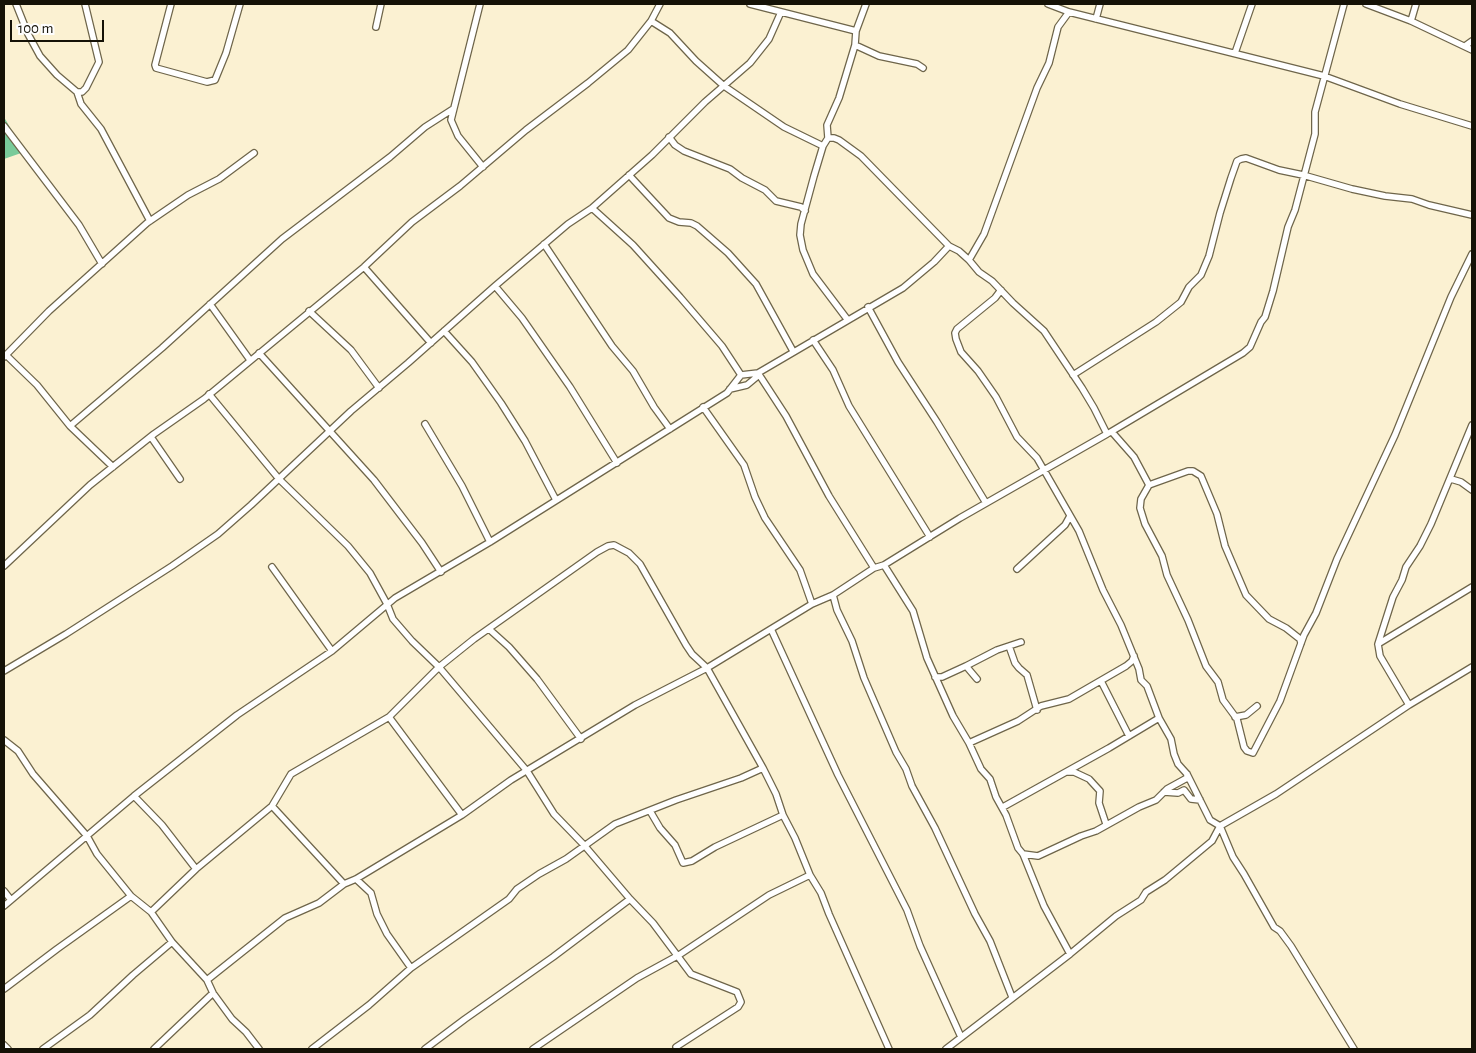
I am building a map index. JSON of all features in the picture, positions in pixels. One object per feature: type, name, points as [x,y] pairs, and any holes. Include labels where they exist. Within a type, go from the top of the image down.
[{"type":"street","points":[[16,4],[28,34],[40,56],[77,92],[81,104],[101,129],[150,221]]},
{"type":"street","points":[[77,92],[82,92],[86,88],[99,62],[85,4]]},
{"type":"street","points":[[171,4],[155,65],[156,68],[207,82],[215,80],[226,53],[240,4]]},
{"type":"street","points":[[376,27],[381,4]]},
{"type":"street","points":[[480,4],[451,120],[454,129],[483,167]]},
{"type":"street","points":[[4,566],[83,491],[113,466],[209,394],[364,267],[412,222],[628,50],[652,21],[660,4]]},
{"type":"street","points":[[750,4],[856,32]]},
{"type":"street","points":[[847,319],[822,287],[808,265],[800,235],[801,224],[823,146],[828,138],[827,125],[839,98],[855,45],[856,32],[866,4]]},
{"type":"street","points":[[1048,4],[1069,12],[1324,76],[1400,104],[1472,126]]},
{"type":"street","points":[[1096,19],[1100,4]]},
{"type":"street","points":[[1235,53],[1252,4]]},
{"type":"street","points":[[207,980],[285,918],[319,903],[344,884],[356,879],[462,815],[510,780],[635,705],[707,668],[812,604],[833,595],[874,568],[884,565],[986,503],[1109,433],[1243,353],[1250,346],[1265,317],[1273,291],[1284,241],[1295,210],[1315,134],[1315,112],[1344,4]]},
{"type":"street","points":[[1366,4],[1411,21],[1472,50]]},
{"type":"street","points":[[1411,21],[1416,4]]},
{"type":"street","points":[[4,671],[66,634],[218,534],[331,430],[495,286],[568,224],[592,208],[705,102],[750,63],[774,31],[781,12]]},
{"type":"street","points":[[969,260],[984,234],[1037,88],[1048,63],[1058,27],[1069,12]]},
{"type":"street","points":[[652,21],[670,34],[696,62],[724,86],[784,127],[823,146]]},
{"type":"street","points":[[1466,46],[1472,41]]},
{"type":"street","points":[[855,45],[879,56],[917,64],[922,68]]},
{"type":"street","points":[[70,426],[162,348],[282,239],[390,157],[425,127],[453,109]]},
{"type":"street","points":[[4,126],[79,225],[102,264]]},
{"type":"street","points":[[669,137],[675,145],[684,151],[730,169],[742,178],[765,190],[776,201],[801,207],[805,211]]},
{"type":"street","points":[[828,138],[839,140],[861,156],[949,246],[959,251],[979,272],[992,281],[1013,304],[1044,331],[1109,433],[1134,458],[1149,485]]},
{"type":"street","points":[[113,466],[70,426],[37,385],[5,356],[49,311],[150,221],[188,195],[219,179],[254,153]]},
{"type":"street","points":[[1073,375],[1156,322],[1181,302],[1189,287],[1202,275],[1237,161],[1246,158],[1279,170],[1316,180],[1385,196],[1412,199],[1472,215]]},
{"type":"street","points":[[629,175],[669,218],[697,226],[728,254],[756,284],[793,351]]},
{"type":"street","points":[[592,208],[633,244],[722,346],[741,375]]},
{"type":"street","points":[[544,244],[612,346],[633,371],[649,399],[670,429]]},
{"type":"street","points":[[730,390],[748,385],[758,374],[793,351],[902,288],[934,262],[949,246]]},
{"type":"street","points":[[1301,644],[1300,639],[1286,628],[1269,619],[1246,595],[1225,546],[1217,514],[1201,476],[1193,471],[1188,471],[1149,485],[1140,499],[1142,517],[1162,556],[1167,575],[1188,620],[1206,666],[1218,682],[1223,700],[1237,719],[1247,751],[1253,752],[1280,702],[1301,644],[1395,435],[1451,296],[1472,254]]},
{"type":"street","points":[[364,267],[431,342]]},
{"type":"street","points":[[495,286],[522,318],[570,387],[616,463]]},
{"type":"street","points":[[1001,290],[995,298],[957,329],[955,333],[956,339],[961,352],[978,371],[996,397],[1016,437],[1037,458],[1042,470],[1070,516],[1121,625],[1139,669],[1141,680],[1147,686],[1159,718],[1171,739],[1178,764],[1187,774],[1210,820],[1220,826],[1232,857],[1244,874],[1274,928],[1280,931],[1291,946],[1354,1049]]},
{"type":"street","points":[[210,304],[250,360]]},
{"type":"street","points":[[868,307],[898,362],[986,503]]},
{"type":"street","points":[[309,311],[351,350],[379,388]]},
{"type":"street","points":[[444,331],[472,362],[501,403],[525,441],[556,500]]},
{"type":"street","points":[[813,340],[833,370],[849,406],[930,537]]},
{"type":"street","points":[[259,353],[331,430],[374,480],[441,572]]},
{"type":"street","points":[[741,375],[758,374]]},
{"type":"street","points":[[758,374],[805,450],[829,496],[874,568]]},
{"type":"street","points":[[4,906],[134,796],[237,715],[332,651],[395,598],[490,542],[727,393],[741,375]]},
{"type":"street","points":[[209,394],[279,479],[348,546],[370,573],[393,619],[412,641],[439,667],[527,771],[554,814],[653,923],[679,955],[691,974],[737,992],[741,1002],[738,1007],[676,1047],[677,1049]]},
{"type":"street","points":[[703,407],[744,465],[765,518],[800,570],[812,604]]},
{"type":"street","points":[[425,424],[462,486],[490,542]]},
{"type":"street","points":[[1409,705],[1380,656],[1378,644],[1393,597],[1406,567],[1420,546],[1431,524],[1472,425]]},
{"type":"street","points":[[150,437],[180,479]]},
{"type":"street","points":[[1450,479],[1461,482],[1472,490]]},
{"type":"street","points":[[1017,569],[1058,532],[1069,520],[1070,516]]},
{"type":"street","points":[[150,912],[196,869],[272,806],[291,774],[389,717],[439,667],[517,608],[597,552],[608,546],[614,546],[630,553],[640,564],[686,645],[692,654],[707,668],[763,768],[776,794],[782,815],[795,838],[810,875],[821,893],[889,1049]]},
{"type":"street","points":[[884,565],[913,611],[927,658],[953,716],[969,743],[981,769],[990,779],[996,797],[1003,807],[1018,848],[1023,854],[1044,906],[1070,954]]},
{"type":"street","points":[[272,567],[332,651]]},
{"type":"street","points":[[1378,644],[1472,587]]},
{"type":"street","points":[[833,595],[837,610],[852,641],[864,678],[896,752],[990,941],[1012,997]]},
{"type":"street","points":[[489,629],[510,647],[537,679],[581,739]]},
{"type":"street","points":[[771,629],[838,775],[907,910],[920,946],[961,1037]]},
{"type":"street","points":[[935,676],[942,677],[1021,642]]},
{"type":"street","points":[[1009,646],[1015,662],[1027,675],[1037,710]]},
{"type":"street","points":[[969,743],[1018,722],[1046,704],[1070,698],[1126,666],[1132,661],[1134,656]]},
{"type":"street","points":[[966,666],[977,679]]},
{"type":"street","points":[[946,1049],[1070,954],[1116,916],[1141,900],[1146,892],[1165,880],[1212,841],[1220,826],[1297,781],[1409,705],[1472,667]]},
{"type":"street","points":[[1101,681],[1129,736]]},
{"type":"street","points":[[1235,717],[1246,716],[1257,706]]},
{"type":"street","points":[[389,717],[462,815]]},
{"type":"street","points":[[1003,807],[1159,718]]},
{"type":"street","points":[[4,740],[18,751],[33,774],[88,836],[97,854],[131,896],[150,912],[172,942],[207,980],[213,993],[232,1019],[260,1049]]},
{"type":"street","points":[[312,1049],[370,1005],[411,968],[509,899],[517,889],[566,859],[614,824],[741,778],[763,768]]},
{"type":"street","points":[[1065,772],[1074,772],[1089,780],[1100,791],[1099,803],[1106,824]]},
{"type":"street","points":[[1023,854],[1038,856],[1080,836],[1096,831],[1106,824],[1156,800],[1164,792],[1186,778],[1187,774]]},
{"type":"street","points":[[1164,792],[1178,793],[1184,790],[1191,798],[1200,800]]},
{"type":"street","points":[[134,796],[162,825],[196,869]]},
{"type":"street","points":[[272,806],[344,884]]},
{"type":"street","points":[[650,811],[660,828],[675,845],[682,863],[692,861],[715,847],[782,815]]},
{"type":"street","points":[[533,1049],[637,978],[679,955],[769,895],[810,875]]},
{"type":"street","points":[[356,879],[371,893],[377,914],[387,934],[411,968]]},
{"type":"street","points":[[4,891],[11,900]]},
{"type":"street","points":[[4,989],[56,949],[131,896]]},
{"type":"street","points":[[425,1049],[630,899]]},
{"type":"street","points":[[43,1049],[90,1016],[172,942]]},
{"type":"street","points":[[154,1049],[213,993]]},
{"type":"street","points":[[4,1045],[8,1049]]},
{"type":"green space","points":[[4,117],[24,152],[4,159]]}]
